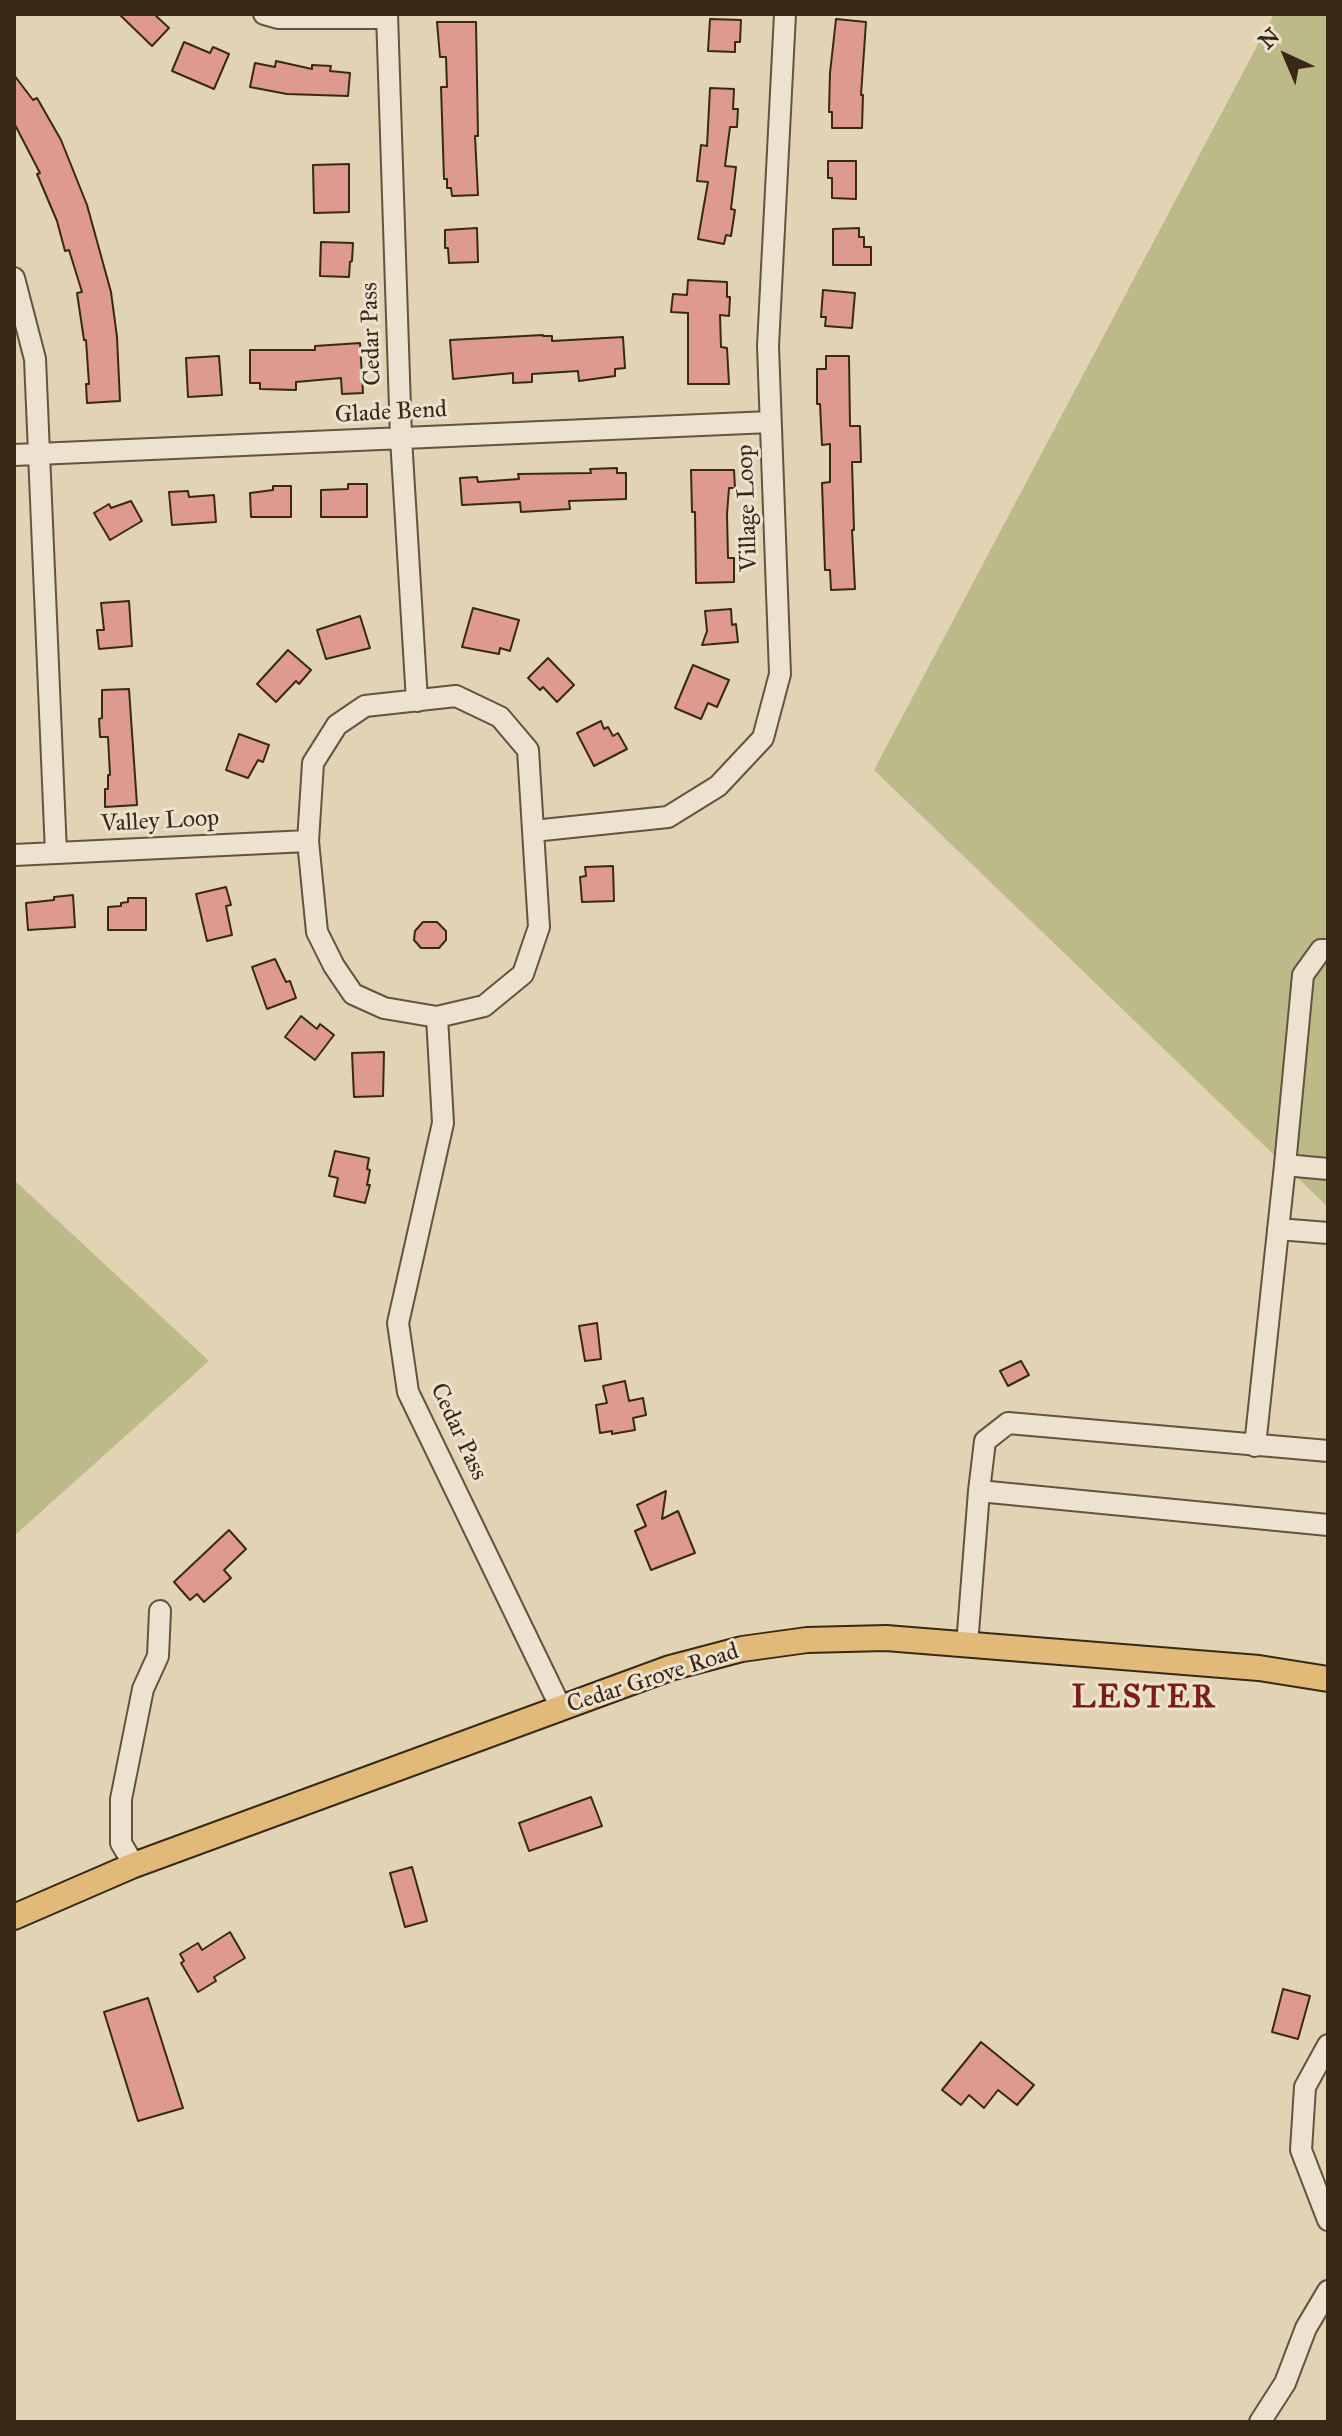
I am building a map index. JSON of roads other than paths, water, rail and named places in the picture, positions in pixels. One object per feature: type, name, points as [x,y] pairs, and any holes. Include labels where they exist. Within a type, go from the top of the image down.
[{"type":"main road","name":"Cedar Grove Road","points":[[14,1917],[134,1865],[670,1668],[742,1649],[807,1640],[886,1638],[1259,1668],[1328,1679]]},
{"type":"street","points":[[264,14],[278,18],[387,16]]},
{"type":"street","name":"Village Loop","points":[[533,831],[668,817],[718,786],[763,738],[780,674],[768,346],[785,14]]},
{"type":"street","name":"Cedar Pass","points":[[387,16],[401,438],[417,701]]},
{"type":"street","points":[[14,278],[35,359],[56,853]]},
{"type":"street","name":"Glade Bend","points":[[14,455],[770,422]]},
{"type":"street","points":[[456,696],[500,717],[528,750],[533,831],[539,927],[523,974],[484,1006],[437,1017],[384,1008],[353,994],[317,932],[308,841],[313,763],[337,725],[365,706],[456,696]]},
{"type":"street","name":"Valley Loop","points":[[14,855],[308,841]]},
{"type":"street","points":[[1255,1446],[1303,975],[1321,950],[1328,950]]},
{"type":"street","name":"Cedar Pass","points":[[437,1017],[443,1123],[398,1323],[408,1392],[561,1708]]},
{"type":"street","points":[[1285,1165],[1328,1169]]},
{"type":"street","points":[[1278,1229],[1328,1233]]},
{"type":"street","points":[[967,1645],[985,1441],[1008,1423],[1328,1451]]},
{"type":"street","points":[[979,1491],[1328,1525]]},
{"type":"street","points":[[134,1865],[121,1843],[121,1799],[143,1689],[158,1656],[160,1611]]},
{"type":"street","points":[[1328,2045],[1305,2087],[1301,2150],[1328,2220]]},
{"type":"street","points":[[1260,2422],[1285,2383],[1306,2328],[1328,2291]]},
{"type":"district","name":"LESTER","points":[[1144,1699]]}]
